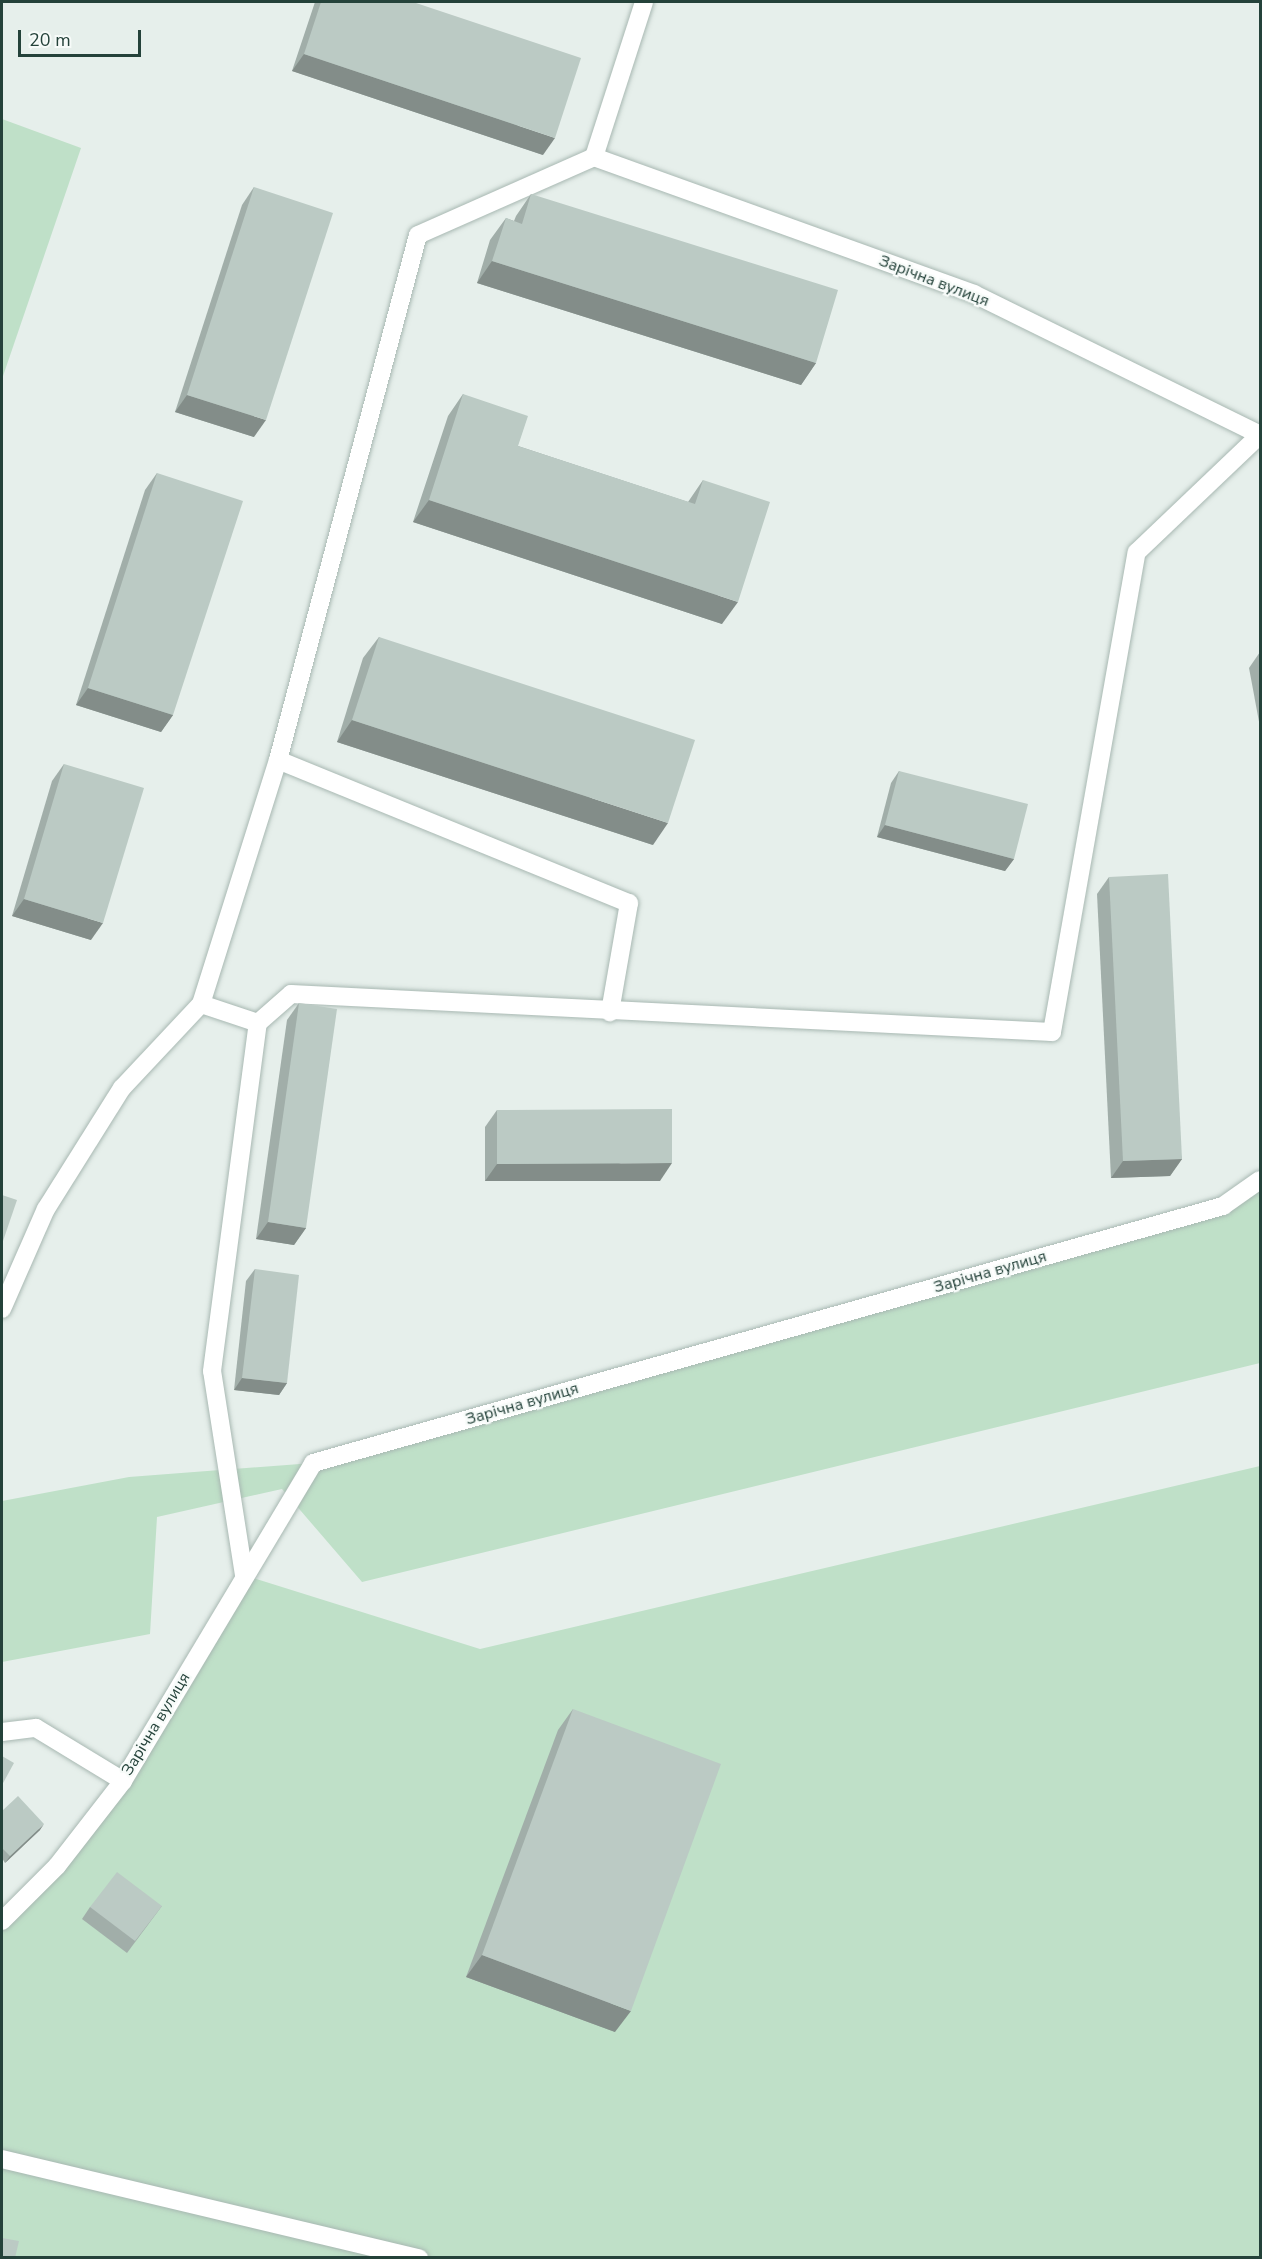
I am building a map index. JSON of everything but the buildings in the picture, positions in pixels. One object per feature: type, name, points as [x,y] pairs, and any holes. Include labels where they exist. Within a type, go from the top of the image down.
[{"type":"street","points":[[2,1309],[46,1209],[122,1089],[201,1004],[278,760],[418,235],[594,158],[644,2]]},
{"type":"street","name":"Зарічна вулиця","points":[[594,158],[974,294],[1260,435]]},
{"type":"street","points":[[244,1575],[212,1371],[258,1023],[291,994],[610,1012],[1052,1032],[1137,552],[1260,435]]},
{"type":"street","points":[[278,760],[629,903],[610,1012]]},
{"type":"street","points":[[201,1004],[258,1023]]},
{"type":"street","name":"Зарічна вулиця","points":[[2,1921],[57,1866],[123,1781],[313,1463],[1223,1206],[1260,1180]]},
{"type":"street","points":[[2,1732],[36,1728],[123,1781]]},
{"type":"street","points":[[2,2159],[418,2258]]},
{"type":"green space","points":[[2,119],[81,148],[2,379]]},
{"type":"green space","points":[[1260,1190],[1260,1363],[362,1582],[282,1489],[157,1517],[150,1634],[2,1662],[2,1501],[129,1477],[313,1463]]},
{"type":"green space","points":[[1260,1466],[1260,2257],[2,2257],[2,1921],[89,1826],[244,1575],[480,1649]]}]
